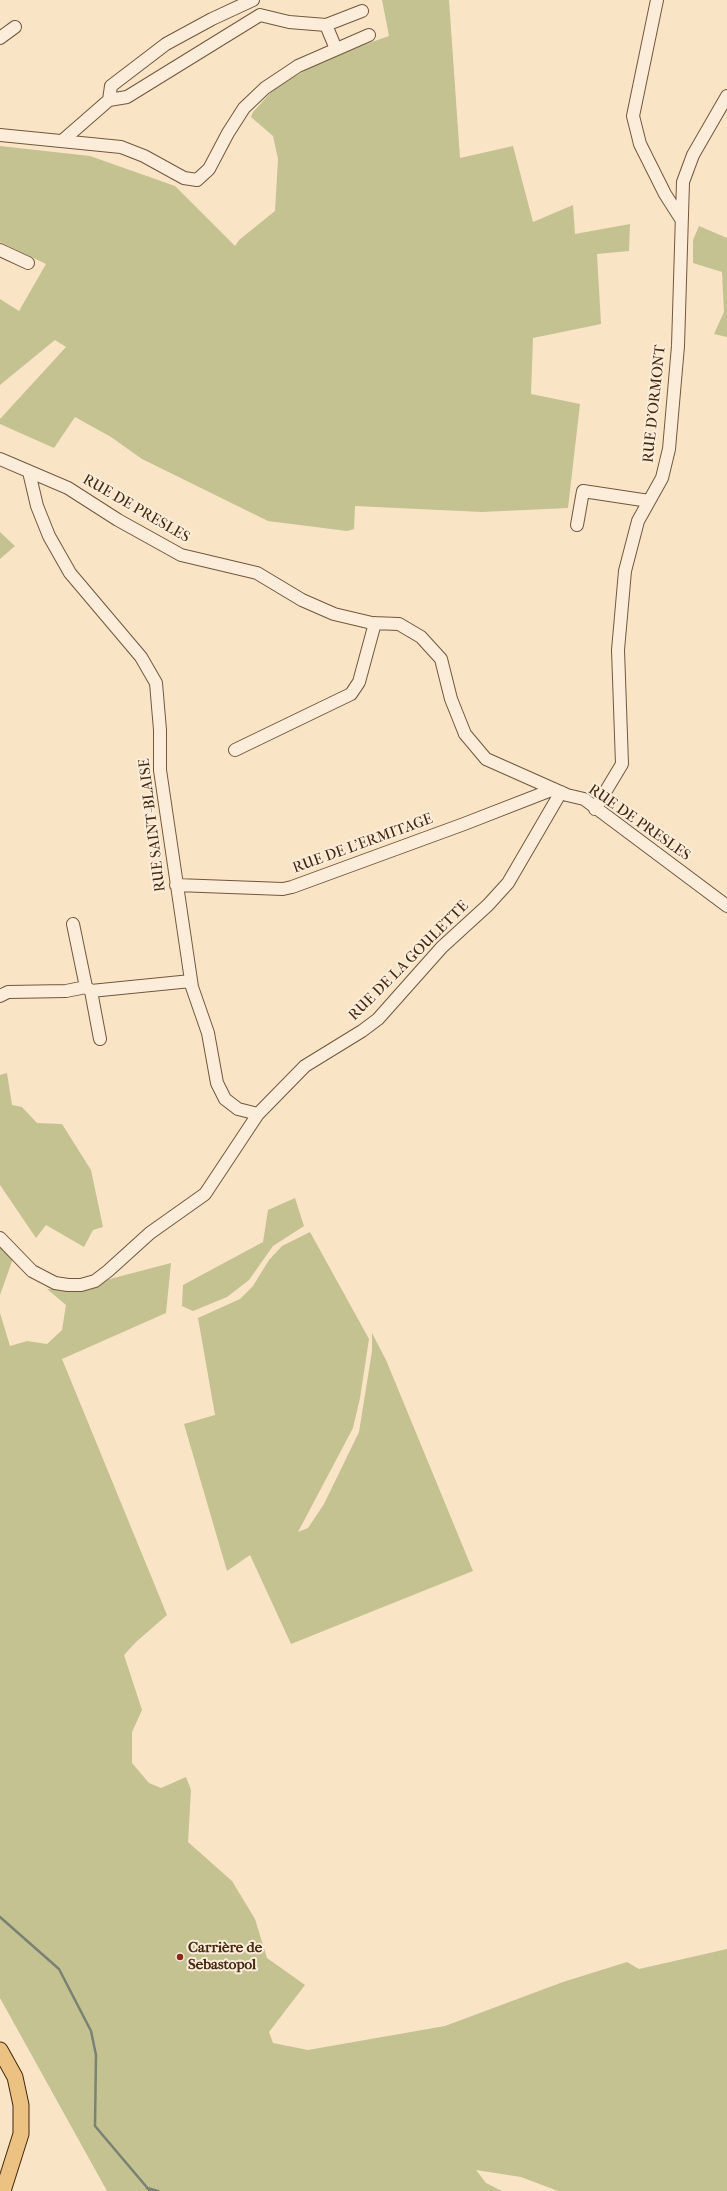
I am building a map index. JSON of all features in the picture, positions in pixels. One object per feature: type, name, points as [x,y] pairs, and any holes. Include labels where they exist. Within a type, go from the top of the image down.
[{"type":"main road","points":[[0,2050],[15,2077],[21,2105],[21,2134],[3,2191]]},
{"type":"street","points":[[109,100],[111,86],[166,44],[212,19],[253,0]]},
{"type":"street","points":[[657,0],[633,116],[640,144],[665,194],[681,220]]},
{"type":"street","points":[[62,141],[109,100],[128,97],[260,15],[289,22],[326,25],[362,12]]},
{"type":"street","points":[[326,25],[336,49]]},
{"type":"street","points":[[0,38],[15,27]]},
{"type":"street","points":[[0,135],[121,147],[144,156],[184,178],[198,180],[209,169],[244,108],[265,88],[298,66],[369,35]]},
{"type":"street","name":"RUE D'ORMONT","points":[[595,808],[622,764],[618,650],[625,571],[638,521],[662,478],[671,430],[678,346],[683,182],[693,155],[727,96]]},
{"type":"street","points":[[0,250],[28,263]]},
{"type":"street","name":"RUE DE PRESLES","points":[[0,459],[68,488],[118,520],[181,555],[257,573],[302,600],[334,614],[375,623],[399,624],[421,637],[441,659],[451,699],[465,734],[486,759],[558,791],[584,800],[727,906]]},
{"type":"street","name":"RUE SAINT-BLAISE","points":[[29,472],[36,506],[49,536],[70,573],[142,657],[156,683],[160,730],[160,770],[191,981],[208,1033],[217,1083],[225,1099],[238,1109],[258,1114]]},
{"type":"street","points":[[576,524],[583,491],[649,501]]},
{"type":"street","points":[[235,750],[351,694],[359,682],[375,623]]},
{"type":"street","name":"RUE DE L'ERMITAGE","points":[[176,885],[283,889],[292,887],[558,791]]},
{"type":"street","name":"RUE DE LA GOULETTE","points":[[0,1238],[32,1271],[55,1283],[81,1285],[95,1281],[150,1233],[205,1194],[218,1177],[258,1114],[305,1066],[362,1031],[378,1019],[442,947],[488,905],[508,883],[558,791]]},
{"type":"street","points":[[73,924],[100,1039]]},
{"type":"street","points":[[0,996],[8,992],[89,989],[191,981]]},
{"type":"shaded area","points":[[382,0],[449,0],[460,158],[513,146],[533,222],[573,205],[575,234],[630,224],[629,251],[597,254],[601,324],[533,338],[531,394],[580,404],[568,508],[482,512],[355,506],[354,529],[347,531],[268,521],[142,459],[111,437],[75,417],[54,448],[0,424],[0,419],[66,347],[55,340],[0,385],[0,299],[19,311],[46,264],[0,242],[0,146],[90,156],[175,186],[235,246],[239,240],[275,211],[278,159],[273,136],[251,117],[253,112],[274,89],[326,58],[389,36]]},
{"type":"shaded area","points":[[699,226],[727,238],[727,337],[714,334],[724,312],[722,272],[693,263],[693,240]]},
{"type":"shaded area","points":[[0,532],[15,546],[0,559]]},
{"type":"shaded area","points":[[7,1073],[12,1105],[22,1107],[37,1123],[62,1124],[91,1170],[103,1227],[93,1230],[84,1247],[46,1225],[36,1238],[0,1185],[0,1075]]},
{"type":"shaded area","points":[[295,1198],[304,1226],[273,1246],[249,1280],[227,1297],[193,1311],[182,1306],[183,1285],[263,1242],[268,1210]]},
{"type":"shaded area","points":[[310,1232],[369,1339],[360,1398],[353,1428],[298,1532],[308,1528],[324,1504],[359,1432],[372,1351],[372,1333],[386,1360],[473,1571],[291,1644],[250,1555],[227,1571],[184,1424],[215,1415],[198,1318],[240,1299],[253,1286],[269,1260],[282,1246]]},
{"type":"shaded area","points":[[0,1238],[15,1253],[0,1295]]},
{"type":"shaded area","points":[[171,1263],[166,1313],[62,1359],[167,1615],[136,1642],[124,1655],[142,1710],[132,1732],[132,1763],[149,1783],[161,1788],[186,1777],[191,1790],[188,1842],[232,1881],[255,1919],[267,1958],[305,1985],[269,2032],[273,2043],[308,2050],[445,2026],[563,1982],[627,1962],[639,1969],[727,1949],[727,2191],[558,2191],[521,2177],[476,2170],[486,2183],[502,2191],[107,2191],[0,1998],[0,1313],[10,1346],[27,1341],[47,1344],[62,1330],[66,1305],[47,1289],[84,1290],[110,1279]]},
{"type":"waterway","points":[[0,1917],[59,1969],[91,2031],[96,2055],[95,2126],[150,2191]]},
{"type":"waterway","points":[[147,2188],[158,2191]]},
{"type":"place","name":"Carrière de Sebastopol","points":[[180,1957]]}]
